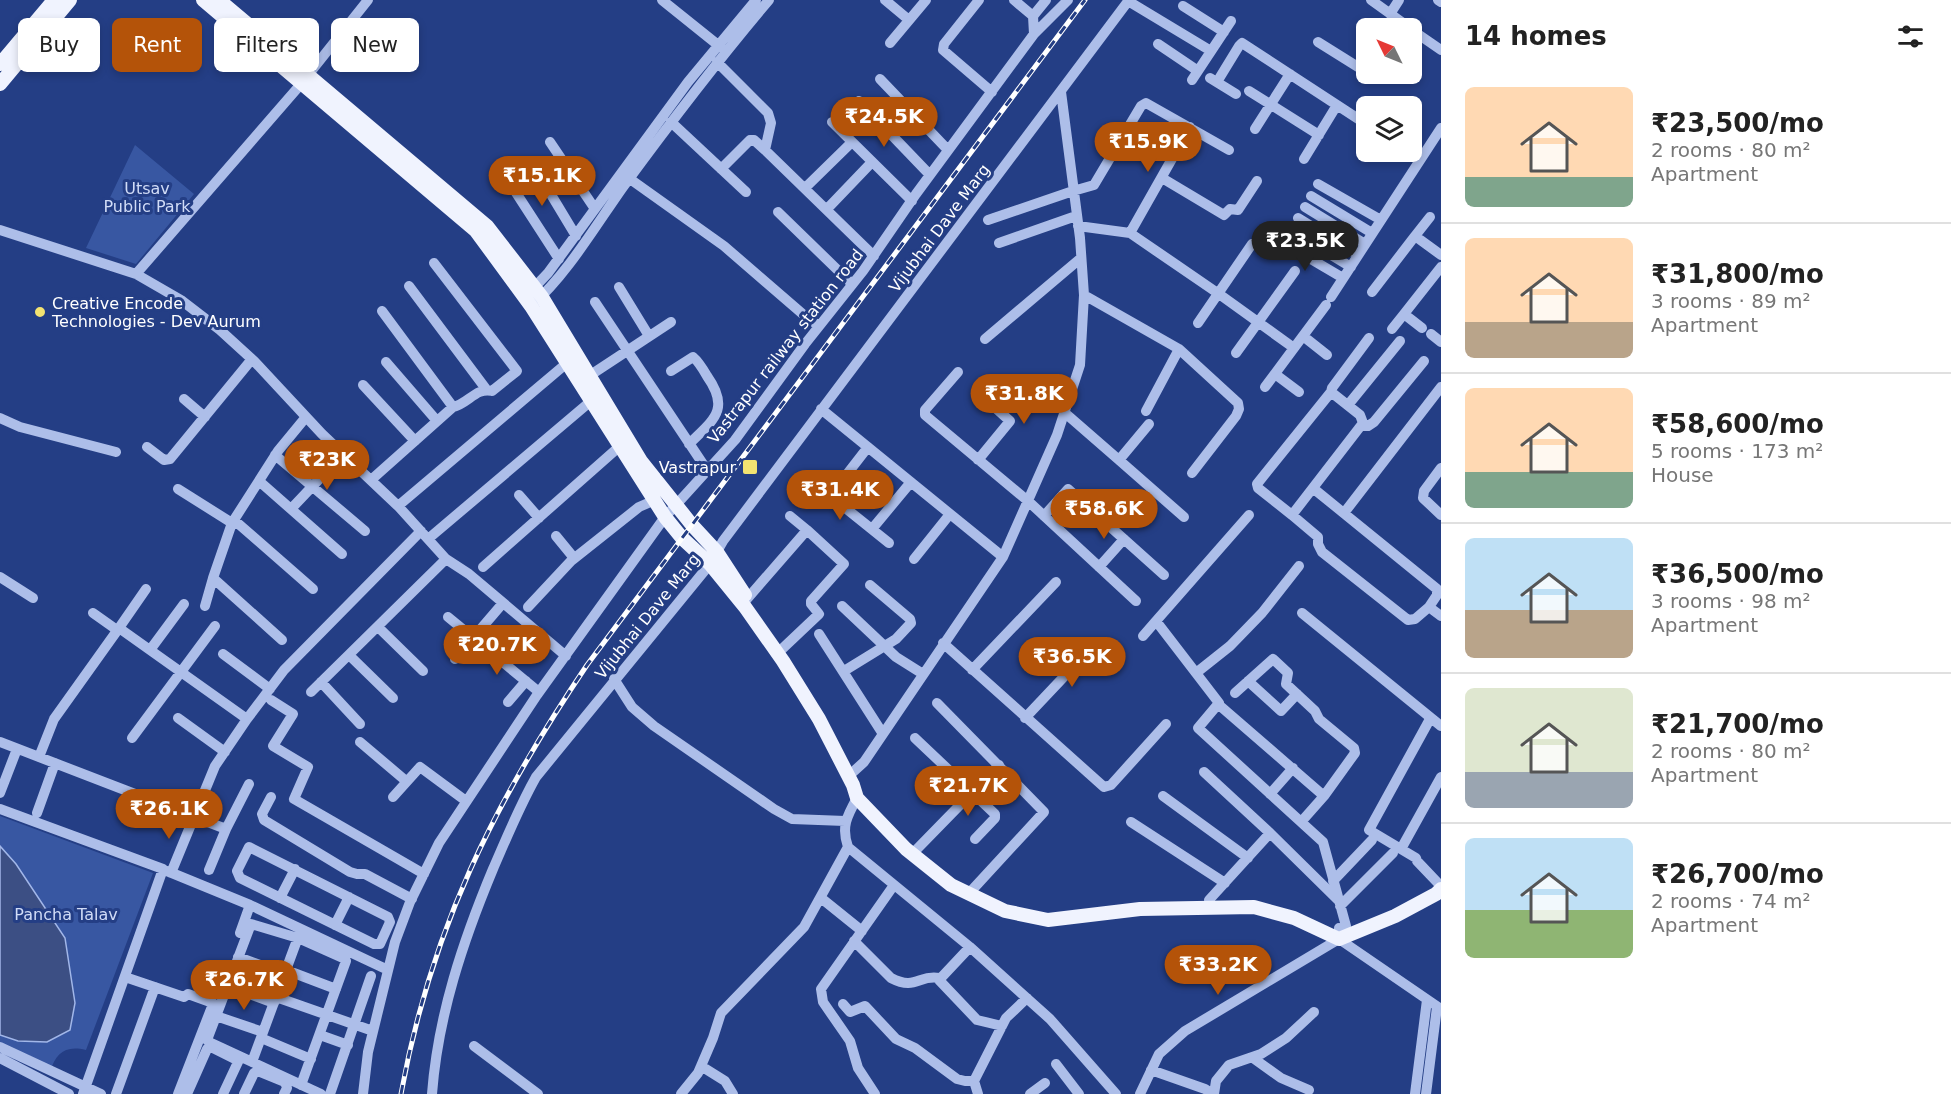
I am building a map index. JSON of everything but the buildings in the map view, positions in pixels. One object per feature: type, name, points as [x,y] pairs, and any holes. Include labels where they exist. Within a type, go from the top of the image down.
[{"type":"main road","points":[[0,64],[54,0]]},
{"type":"main road","points":[[0,84],[70,0]]},
{"type":"main road","points":[[203,0],[305,80]]},
{"type":"main road","points":[[219,0],[305,80],[476,231],[533,297],[590,376],[641,461],[675,504],[783,661],[862,795],[917,849],[955,880],[973,889],[1007,905],[1049,914],[1139,903],[1254,901],[1296,912],[1341,931]]},
{"type":"main road","points":[[533,297],[567,363],[665,517],[682,538],[713,558],[747,599],[783,649],[825,716],[850,773],[857,798],[906,849],[951,885],[1005,911],[1048,920],[1140,909],[1254,907],[1341,931],[1392,910],[1440,885]]},
{"type":"street","points":[[136,274],[305,80],[368,0]]},
{"type":"street","points":[[662,0],[722,48]]},
{"type":"street","points":[[533,297],[630,179],[717,63],[722,48],[756,0]]},
{"type":"street","points":[[533,297],[688,82],[769,0]]},
{"type":"street","points":[[890,43],[924,0]]},
{"type":"street","points":[[979,0],[944,44],[943,50],[992,92]]},
{"type":"street","points":[[1014,0],[1033,16]]},
{"type":"street","points":[[1034,34],[1033,16],[1046,0]]},
{"type":"street","name":"Vastrapur railway station road","points":[[363,1094],[368,1052],[395,942],[412,899],[439,843],[466,801],[539,692],[665,517],[735,440],[874,256],[948,150],[1034,34],[1063,8],[1068,0]]},
{"type":"street","points":[[1129,0],[1211,51]]},
{"type":"street","name":"Vijubhai Dave Marg","points":[[432,1094],[438,1038],[459,959],[477,907],[522,803],[536,777],[713,558],[723,541],[821,409],[1129,0]]},
{"type":"street","points":[[1371,0],[1390,18]]},
{"type":"street","points":[[1393,18],[1399,0]]},
{"type":"street","points":[[887,1],[909,20]]},
{"type":"street","points":[[1183,6],[1224,32]]},
{"type":"street","points":[[1158,44],[1195,75],[1231,21]]},
{"type":"street","points":[[1422,37],[1441,50]]},
{"type":"street","points":[[1318,42],[1356,66]]},
{"type":"street","points":[[1236,94],[1213,80],[1242,43],[1356,117]]},
{"type":"street","points":[[717,63],[768,113],[771,123],[769,141],[765,150]]},
{"type":"street","points":[[1255,129],[1290,74]]},
{"type":"street","points":[[880,79],[948,150]]},
{"type":"street","points":[[1249,91],[1319,135]]},
{"type":"street","points":[[850,773],[864,762],[1002,557],[1065,413],[1080,365],[1084,294],[1061,92]]},
{"type":"street","points":[[859,101],[930,175]]},
{"type":"street","points":[[988,220],[1073,190],[1090,187],[1098,181],[1143,104],[1148,103],[1229,150]]},
{"type":"street","points":[[1304,159],[1337,105]]},
{"type":"street","points":[[671,122],[746,192]]},
{"type":"street","points":[[832,122],[912,201]]},
{"type":"street","points":[[1130,233],[1190,127]]},
{"type":"street","points":[[1422,157],[1441,128]]},
{"type":"street","points":[[721,169],[750,140],[754,140],[874,256]]},
{"type":"street","points":[[550,142],[596,209]]},
{"type":"street","points":[[805,188],[852,142]]},
{"type":"street","points":[[826,209],[872,162]]},
{"type":"street","points":[[1265,387],[1328,301],[1419,162]]},
{"type":"street","points":[[532,163],[576,236]]},
{"type":"street","points":[[1162,178],[1224,215],[1230,209],[1238,209],[1257,181]]},
{"type":"street","points":[[630,179],[724,246],[819,326]]},
{"type":"street","points":[[1318,184],[1381,220]]},
{"type":"street","points":[[512,185],[559,259]]},
{"type":"street","points":[[1311,196],[1372,233]]},
{"type":"street","points":[[1305,207],[1365,244]]},
{"type":"street","points":[[778,212],[852,284]]},
{"type":"street","points":[[1372,292],[1430,217]]},
{"type":"street","points":[[1298,218],[1359,255]]},
{"type":"street","points":[[999,243],[1077,221],[1130,233],[1294,348]]},
{"type":"street","points":[[0,230],[136,274],[181,300],[220,330],[252,359],[306,417],[398,506],[447,559],[469,574],[566,656]]},
{"type":"street","points":[[1290,230],[1351,267]]},
{"type":"street","points":[[1415,236],[1441,255]]},
{"type":"street","points":[[1282,242],[1343,279]]},
{"type":"street","points":[[1198,323],[1252,244]]},
{"type":"street","points":[[985,339],[1081,258]]},
{"type":"street","points":[[371,480],[453,407],[482,390],[493,390],[515,375],[517,369],[434,263]]},
{"type":"street","points":[[1392,328],[1441,267]]},
{"type":"street","points":[[1236,353],[1295,271]]},
{"type":"street","points":[[409,286],[486,389]]},
{"type":"street","points":[[619,287],[649,336]]},
{"type":"street","points":[[1084,294],[1179,349],[1235,398],[1239,409],[1236,416],[1192,473]]},
{"type":"street","points":[[595,302],[707,470]]},
{"type":"street","points":[[382,311],[453,407]]},
{"type":"street","points":[[1404,314],[1441,342]]},
{"type":"street","points":[[590,376],[670,322]]},
{"type":"street","points":[[1303,336],[1327,355]]},
{"type":"street","points":[[1314,489],[1437,589],[1437,595],[1429,607],[1415,619],[1408,620],[1322,552],[1318,544],[1318,537],[1258,488],[1257,484],[1331,392],[1369,338]]},
{"type":"street","points":[[1348,405],[1400,341]]},
{"type":"street","points":[[1146,411],[1179,349]]},
{"type":"street","points":[[671,371],[693,357],[717,390],[716,414],[689,444]]},
{"type":"street","points":[[147,447],[164,460],[170,459],[252,359]]},
{"type":"street","points":[[1362,426],[1368,426],[1374,422],[1424,361]]},
{"type":"street","points":[[386,362],[437,421]]},
{"type":"street","points":[[398,506],[567,363]]},
{"type":"street","points":[[958,372],[924,413],[1028,501],[1136,602]]},
{"type":"street","points":[[1275,374],[1299,392]]},
{"type":"street","points":[[363,385],[415,441]]},
{"type":"street","points":[[1344,513],[1441,387]]},
{"type":"street","points":[[1292,515],[1363,423],[1360,415],[1331,392]]},
{"type":"street","points":[[978,460],[1010,421],[981,394]]},
{"type":"street","points":[[184,399],[205,417]]},
{"type":"street","points":[[85,1090],[125,976],[167,871],[215,766],[270,688],[284,670],[425,535],[591,401]]},
{"type":"street","points":[[821,409],[1002,557]]},
{"type":"street","points":[[1065,413],[1184,517]]},
{"type":"street","points":[[205,606],[233,521],[276,455],[306,417]]},
{"type":"street","points":[[0,418],[20,427],[116,452]]},
{"type":"street","points":[[1119,460],[1149,424]]},
{"type":"street","points":[[483,567],[620,446]]},
{"type":"street","points":[[830,496],[868,447]]},
{"type":"street","points":[[291,509],[343,454]]},
{"type":"street","points":[[276,455],[365,531]]},
{"type":"street","points":[[1441,468],[1424,491],[1423,498],[1441,515]]},
{"type":"street","points":[[808,478],[889,543]]},
{"type":"street","points":[[259,481],[342,554]]},
{"type":"street","points":[[872,529],[910,482]]},
{"type":"street","points":[[178,489],[233,521],[313,589]]},
{"type":"street","points":[[1044,516],[1068,489],[1164,575]]},
{"type":"street","points":[[519,495],[539,518]]},
{"type":"street","points":[[528,607],[574,558],[639,507],[655,500]]},
{"type":"street","points":[[914,559],[950,514]]},
{"type":"street","points":[[1143,636],[1249,515]]},
{"type":"street","points":[[783,649],[819,614],[811,601],[844,564],[790,516]]},
{"type":"street","points":[[747,599],[807,530]]},
{"type":"street","points":[[555,536],[574,558]]},
{"type":"street","points":[[1099,567],[1124,539]]},
{"type":"street","points":[[311,692],[447,559]]},
{"type":"street","points":[[1196,673],[1230,646],[1262,613],[1299,566]]},
{"type":"street","points":[[0,577],[33,598]]},
{"type":"street","points":[[213,578],[282,640]]},
{"type":"street","points":[[972,670],[1056,582]]},
{"type":"street","points":[[844,671],[885,647],[909,627],[911,620],[870,585]]},
{"type":"street","points":[[39,757],[54,719],[146,590]]},
{"type":"street","points":[[455,659],[503,603]]},
{"type":"street","points":[[150,650],[184,604]]},
{"type":"street","points":[[842,606],[905,664],[923,674]]},
{"type":"street","points":[[1429,607],[1441,616]]},
{"type":"street","points":[[93,613],[248,719]]},
{"type":"street","points":[[1302,613],[1441,726]]},
{"type":"street","points":[[448,617],[539,692]]},
{"type":"street","points":[[1156,621],[1219,705],[1324,796]]},
{"type":"street","points":[[132,738],[215,626]]},
{"type":"street","points":[[378,627],[423,670]]},
{"type":"street","points":[[819,634],[883,734]]},
{"type":"street","points":[[943,644],[1104,787],[1111,785],[1166,724]]},
{"type":"street","points":[[1025,718],[1092,647],[1098,645],[1103,647],[1119,662]]},
{"type":"street","points":[[223,654],[270,688]]},
{"type":"street","points":[[349,655],[393,698]]},
{"type":"street","points":[[1235,693],[1273,659],[1286,671],[1288,675],[1286,684],[1355,750],[1324,796],[1301,822]]},
{"type":"street","points":[[614,679],[633,707],[654,726],[756,798],[792,819],[845,820]]},
{"type":"street","points":[[508,702],[526,681]]},
{"type":"street","points":[[1248,681],[1281,711],[1297,694]]},
{"type":"street","points":[[321,682],[360,724]]},
{"type":"street","points":[[271,700],[293,714],[273,746],[308,767],[294,799],[424,874]]},
{"type":"street","points":[[937,703],[1044,812],[973,889]]},
{"type":"street","points":[[1219,705],[1198,728],[1323,842],[1339,903],[1341,931],[1439,1008],[1426,1094]]},
{"type":"street","points":[[178,718],[225,752]]},
{"type":"street","points":[[1430,719],[1369,829],[1371,833],[1397,851],[1416,858],[1440,885]]},
{"type":"street","points":[[915,738],[996,815],[975,839]]},
{"type":"street","points":[[0,742],[226,829]]},
{"type":"street","points":[[360,742],[406,781]]},
{"type":"street","points":[[0,793],[17,748]]},
{"type":"street","points":[[37,813],[55,764]]},
{"type":"street","points":[[917,849],[999,765]]},
{"type":"street","points":[[393,797],[420,767],[466,801]]},
{"type":"street","points":[[1270,794],[1293,768]]},
{"type":"street","points":[[1204,772],[1270,833],[1339,903]]},
{"type":"street","points":[[1339,903],[1397,851],[1441,777]]},
{"type":"street","points":[[209,870],[226,829],[249,784]]},
{"type":"street","points":[[1163,796],[1248,858]]},
{"type":"street","points":[[271,797],[262,814],[264,820],[350,872],[365,874],[412,899]]},
{"type":"street","points":[[857,798],[845,820],[844,835],[848,847],[970,947],[1050,1019],[1116,1094]]},
{"type":"street","points":[[0,809],[167,871],[250,905],[345,959],[301,1085]]},
{"type":"street","points":[[1131,822],[1225,883]]},
{"type":"street","points":[[1209,900],[1270,833]]},
{"type":"street","points":[[1333,881],[1372,840]]},
{"type":"street","points":[[252,847],[295,868],[388,917],[390,922],[380,944],[374,944],[300,908],[238,875],[237,871],[247,849],[252,847]]},
{"type":"street","points":[[681,1094],[698,1073],[721,1014],[804,927],[848,847]]},
{"type":"street","points":[[280,897],[295,868]]},
{"type":"street","points":[[875,1094],[858,1068],[850,1041],[823,1002],[821,989],[894,885]]},
{"type":"street","points":[[335,925],[349,897]]},
{"type":"street","points":[[821,898],[862,931]]},
{"type":"street","points":[[178,1094],[250,905]]},
{"type":"street","points":[[252,1062],[285,972],[297,931],[300,908]]},
{"type":"street","points":[[321,1094],[207,1040],[251,924],[297,931],[388,970]]},
{"type":"street","points":[[1140,1094],[1159,1054],[1185,1031],[1341,931]]},
{"type":"street","points":[[854,941],[891,978],[897,981],[908,984],[917,983],[932,976],[939,978]]},
{"type":"street","points":[[939,978],[970,947]]},
{"type":"street","points":[[238,957],[336,989]]},
{"type":"street","points":[[125,976],[184,997],[188,994],[213,1003]]},
{"type":"street","points":[[330,1094],[371,976]]},
{"type":"street","points":[[939,978],[940,982],[977,1020],[1002,1026]]},
{"type":"street","points":[[228,986],[373,1031]]},
{"type":"street","points":[[116,1094],[155,987]]},
{"type":"street","points":[[978,1094],[974,1081],[1002,1026],[1013,1010],[1027,998]]},
{"type":"street","points":[[1415,1094],[1427,1000]]},
{"type":"street","points":[[843,1004],[850,1012],[865,1006],[896,1039],[915,1048],[957,1079],[965,1082],[974,1081]]},
{"type":"street","points":[[1151,1070],[1213,1094],[1216,1081],[1228,1065],[1235,1061],[1253,1058],[1286,1038],[1314,1012]]},
{"type":"street","points":[[216,1016],[311,1059]]},
{"type":"street","points":[[320,1035],[348,1045]]},
{"type":"street","points":[[474,1046],[538,1094]]},
{"type":"street","points":[[0,1047],[85,1090],[101,1094]]},
{"type":"street","points":[[187,1094],[207,1049],[211,1047],[238,1062],[224,1094]]},
{"type":"street","points":[[0,1058],[69,1094]]},
{"type":"street","points":[[1253,1058],[1281,1078],[1309,1090]]},
{"type":"street","points":[[1056,1064],[1079,1094]]},
{"type":"street","points":[[701,1066],[725,1081],[733,1094]]},
{"type":"street","points":[[244,1094],[254,1073],[261,1071],[285,1082],[287,1088],[284,1094]]},
{"type":"street","points":[[1030,1094],[1045,1083]]},
{"type":"green space","name":"Utsav Public Park","points":[[135,145],[194,194],[136,264],[86,248]]},
{"type":"green space","name":"Pancha Talav","points":[[0,816],[153,873],[86,1050],[72,1049],[62,1052],[55,1060],[50,1072],[0,1048]]},
{"type":"shaded area","points":[[0,846],[16,864],[65,938],[75,1003],[70,1030],[47,1042],[18,1041],[0,1035]]},
{"type":"railway","points":[[401,1094],[414,1034],[430,977],[470,869],[495,818],[554,716],[587,665],[1085,0]]},
{"type":"place","name":"Creative Encode Technologies - Dev Aurum","points":[[40,312]]},
{"type":"place","name":"Vastrapur","points":[[750,467]]}]
